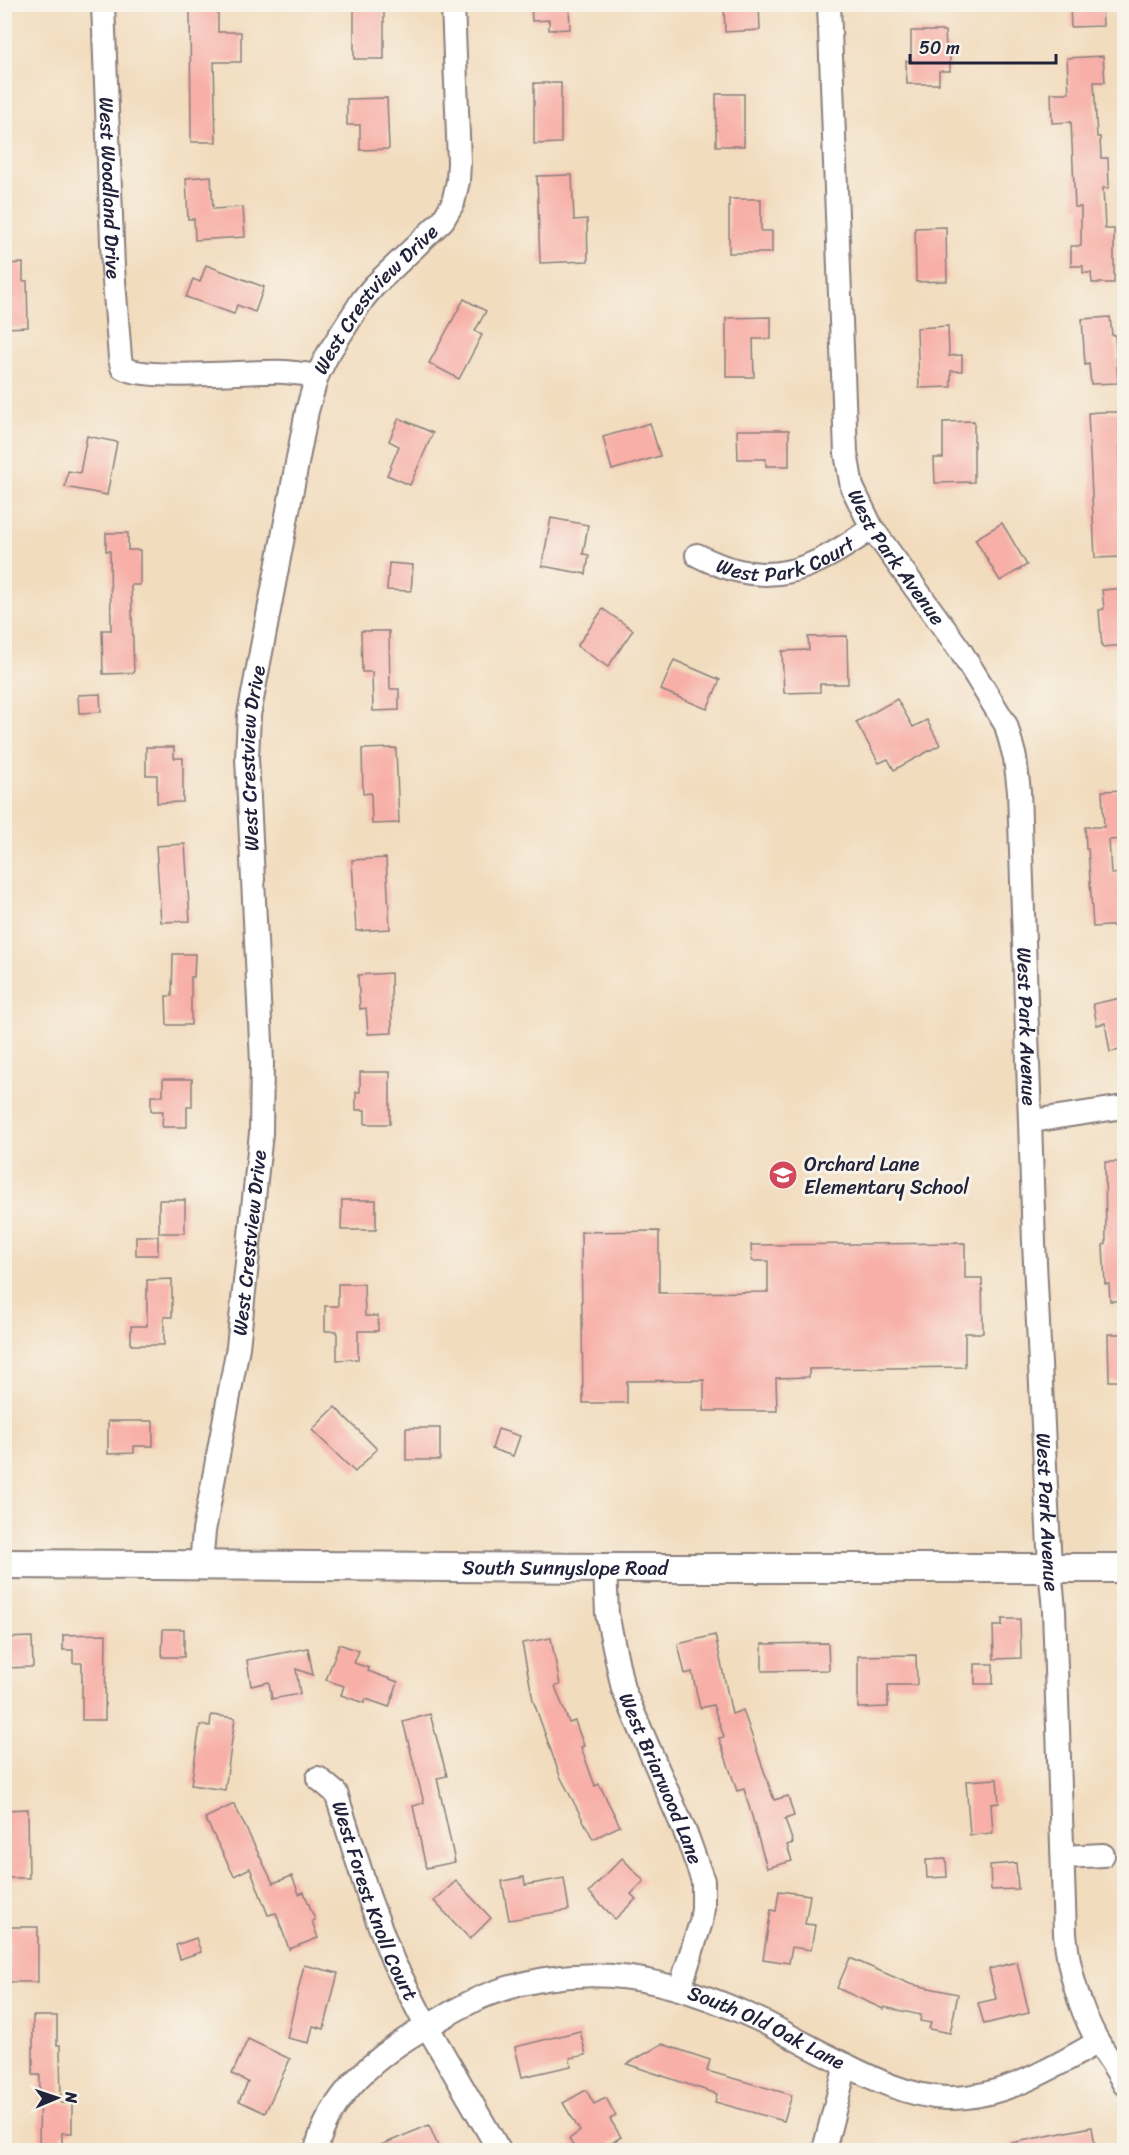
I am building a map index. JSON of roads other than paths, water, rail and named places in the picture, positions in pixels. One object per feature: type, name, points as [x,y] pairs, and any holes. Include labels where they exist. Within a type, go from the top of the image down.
[{"type":"street","name":"West Woodland Drive","points":[[103,4],[113,268],[122,367],[127,370],[159,374],[284,372],[317,376]]},
{"type":"street","name":"West Crestview Drive","points":[[201,1564],[204,1531],[238,1347],[261,1133],[262,1062],[247,758],[249,715],[307,411],[317,376],[328,354],[374,286],[443,219],[453,203],[459,162],[453,4]]},
{"type":"street","name":"West Park Avenue","points":[[829,4],[846,453],[852,487],[872,528],[960,650],[994,703],[1006,725],[1015,758],[1019,791],[1035,1254],[1054,1611],[1068,1961],[1086,2020],[1125,2084]]},
{"type":"street","name":"West Park Court","points":[[697,555],[739,573],[764,575],[785,573],[818,562],[843,549],[872,528]]},
{"type":"street","points":[[1032,1121],[1125,1107]]},
{"type":"street","name":"South Sunnyslope Road","points":[[4,1564],[605,1568],[1125,1568]]},
{"type":"street","name":"West Briarwood Lane","points":[[605,1568],[607,1614],[623,1689],[688,1839],[702,1881],[704,1908],[680,1989]]},
{"type":"street","name":"West Forest Knoll Court","points":[[318,1778],[336,1793],[369,1898],[393,1961],[499,2151]]},
{"type":"street","points":[[1063,1857],[1103,1855]]},
{"type":"street","name":"South Old Oak Lane","points":[[316,2151],[321,2132],[334,2107],[371,2066],[405,2038],[485,1996],[524,1984],[563,1976],[602,1974],[680,1989],[765,2023],[846,2065],[901,2088],[946,2098],[1004,2089],[1061,2063],[1098,2042]]},
{"type":"street","points":[[824,2151],[846,2065]]},
{"type":"place","name":"Orchard Lane Elementary School","points":[[783,1175]]}]
